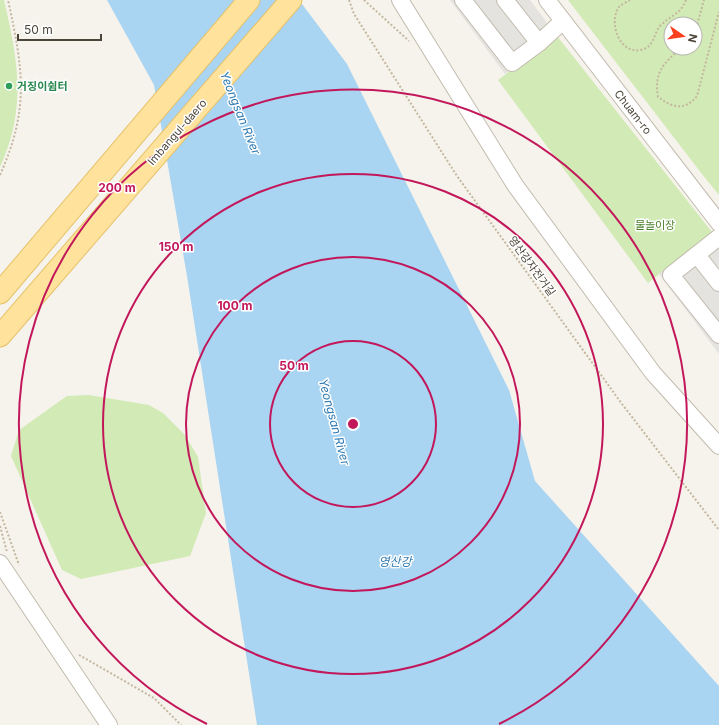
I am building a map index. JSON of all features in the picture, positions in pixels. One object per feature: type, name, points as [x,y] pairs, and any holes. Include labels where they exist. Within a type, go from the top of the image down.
[{"type":"main road","points":[[0,293],[249,0]]},
{"type":"main road","name":"Imbangul-daero","points":[[0,336],[291,0]]},
{"type":"street","points":[[400,0],[515,185],[653,372],[719,446]]},
{"type":"street","points":[[463,0],[512,63],[539,43],[563,21]]},
{"type":"street","points":[[505,0],[539,43]]},
{"type":"street","name":"Chuam-ro","points":[[547,0],[719,223]]},
{"type":"street","points":[[719,237],[671,275],[719,335]]},
{"type":"street","points":[[697,255],[719,283]]},
{"type":"street","points":[[0,563],[110,725]]},
{"type":"path","points":[[0,175],[8,157],[21,109],[21,63],[8,0]]},
{"type":"path","name":"영산강자전거길","points":[[349,0],[354,14],[457,176],[622,404],[719,530]]},
{"type":"path","points":[[364,0],[413,45]]},
{"type":"path","points":[[630,0],[620,6],[615,20],[615,26],[617,36],[625,47],[637,51],[646,48],[653,41],[661,25],[679,12],[686,0]]},
{"type":"path","points":[[700,16],[704,0]]},
{"type":"path","points":[[672,56],[659,71],[657,79],[658,97],[668,104],[677,107],[691,104],[698,96],[719,12]]},
{"type":"path","points":[[0,512],[20,568]]},
{"type":"path","points":[[73,651],[154,698],[181,725]]},
{"type":"green space","name":"거징이쉼터","points":[[0,0],[4,0],[13,43],[16,64],[17,104],[14,124],[0,167]]},
{"type":"green space","points":[[568,0],[719,0],[719,195],[702,174]]},
{"type":"green space","name":"물놀이장","points":[[557,36],[712,232],[648,283],[498,80]]},
{"type":"green space","points":[[89,395],[149,405],[163,413],[185,435],[198,457],[206,513],[190,556],[81,579],[62,570],[11,456],[19,430],[67,396]]},
{"type":"shaded area","points":[[450,0],[530,0],[557,36],[505,74]]},
{"type":"shaded area","points":[[712,232],[719,241],[719,354],[659,274]]},
{"type":"water","name":"영산강","points":[[107,0],[299,0],[347,64],[509,390],[535,481],[719,686],[719,725],[257,725],[187,276],[154,85]]},
{"type":"place","name":"거징이쉼터","points":[[9,86]]},
{"type":"water label","name":"Yeongsan River","points":[[240,113]]},
{"type":"water label","name":"Yeongsan River","points":[[334,422]]}]
